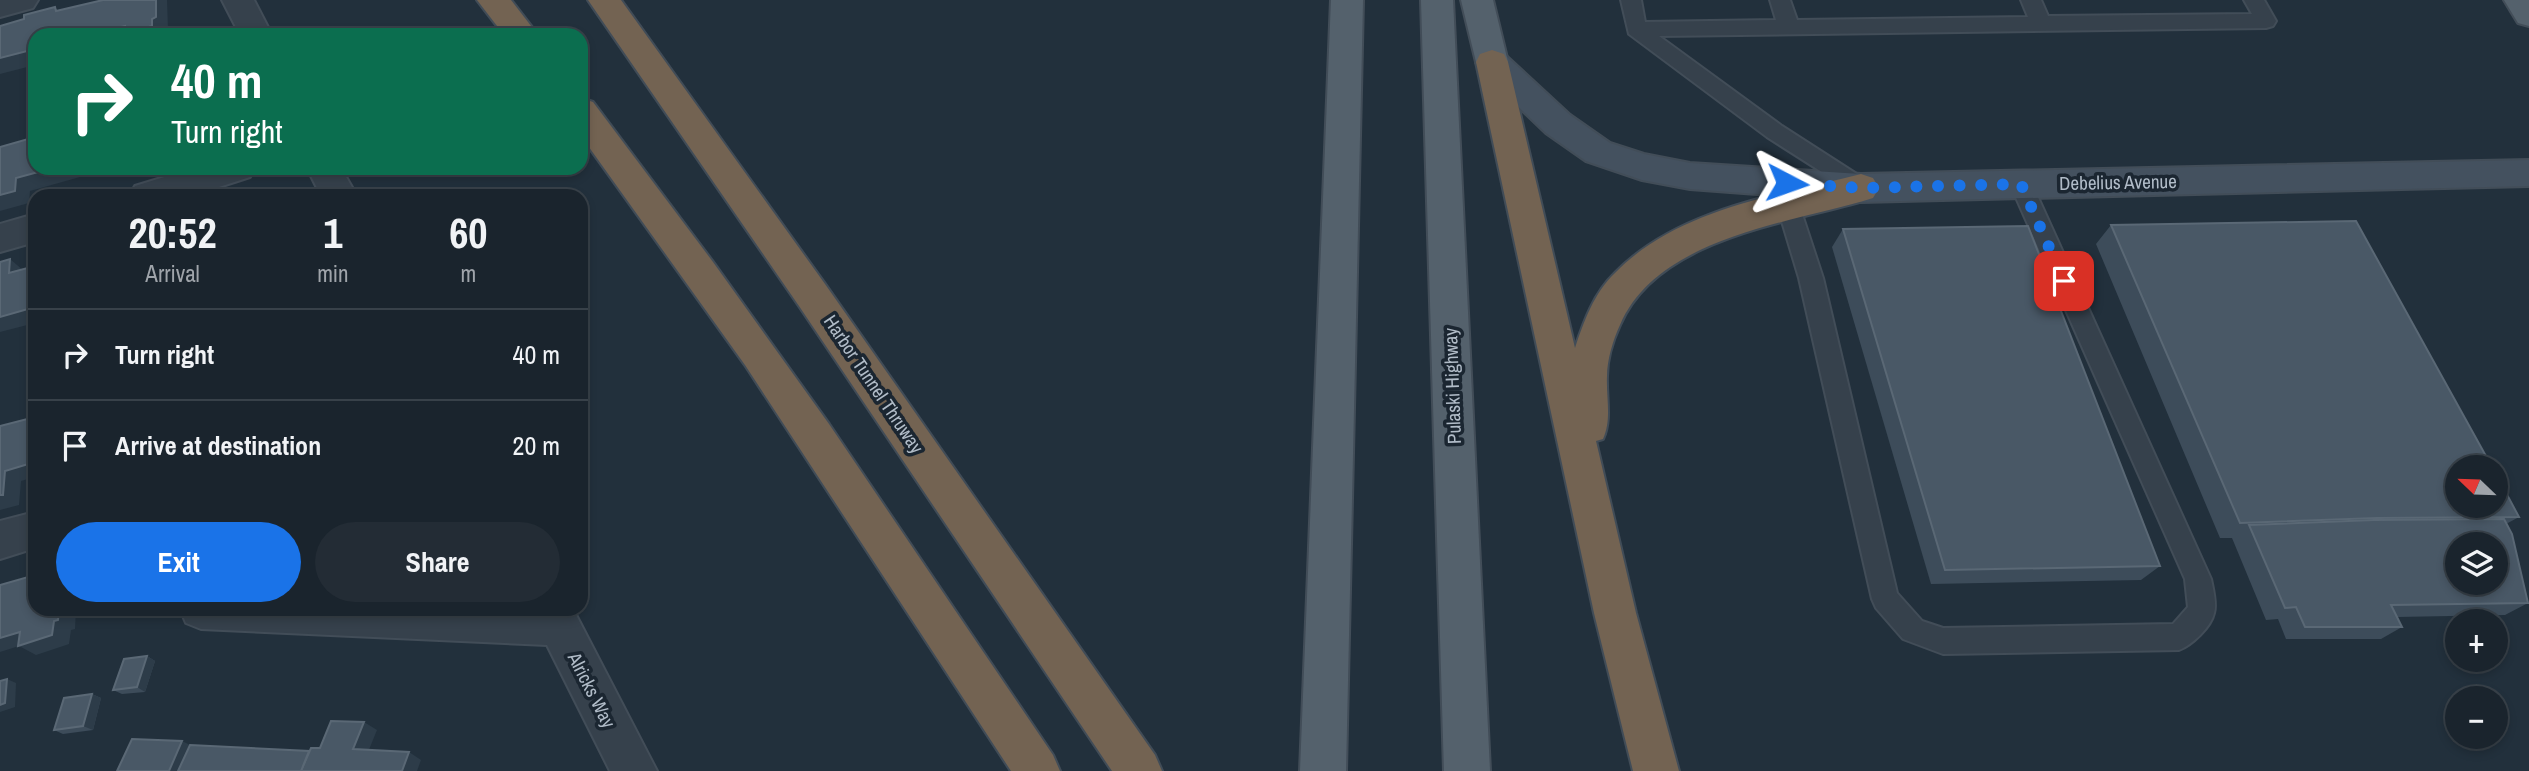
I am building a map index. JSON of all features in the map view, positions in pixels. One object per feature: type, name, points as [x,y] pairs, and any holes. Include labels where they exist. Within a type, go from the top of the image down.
[{"type":"highway","points":[[494,0],[516,28]]},
{"type":"highway","name":"Harbor Tunnel Thruway","points":[[604,0],[804,283],[1139,771]]},
{"type":"highway","points":[[1492,62],[1615,613],[1656,771]]},
{"type":"highway","points":[[588,120],[660,214],[813,432],[1037,771]]},
{"type":"highway","points":[[1615,613],[1589,426],[1588,365],[1601,322],[1625,284],[1654,257],[1704,231],[1861,188]]},
{"type":"main road","points":[[1323,771],[1346,0]]},
{"type":"main road","name":"Pulaski Highway","points":[[1437,0],[1468,771]]},
{"type":"main road","points":[[1477,0],[1492,62]]},
{"type":"main road","points":[[2520,0],[2529,15]]},
{"type":"main road","name":"Debelius Avenue","points":[[1492,62],[1558,124],[1598,152],[1642,167],[1690,176],[1861,188],[2529,173]]},
{"type":"street","points":[[0,6],[22,0]]},
{"type":"street","points":[[238,0],[252,28]]},
{"type":"street","points":[[185,189],[220,175]]},
{"type":"street","points":[[0,237],[28,230]]},
{"type":"street","points":[[0,541],[28,532]]},
{"type":"street","points":[[511,616],[555,617]]},
{"type":"street","name":"Alricks Way","points":[[555,617],[634,771]]},
{"type":"lane","points":[[1631,0],[1636,29],[1724,98],[1797,149],[1861,188]]},
{"type":"lane","points":[[1780,0],[1789,27]]},
{"type":"lane","points":[[2031,0],[2041,24]]},
{"type":"lane","points":[[1636,29],[2266,21],[2254,0]]},
{"type":"lane","points":[[1789,208],[1811,278],[1885,598],[1913,630],[1943,641],[2179,637],[2203,611],[2197,579],[2021,184]]},
{"type":"building","points":[[103,0],[156,0],[156,17],[152,19],[152,26],[28,28],[28,51],[0,58],[0,26],[24,19],[24,15],[55,7],[56,11]]},
{"type":"building","points":[[28,139],[28,175],[16,178],[15,191],[0,195],[0,147]]},
{"type":"building","points":[[2356,221],[2485,455],[2445,455],[2445,518],[2240,523],[2111,225]]},
{"type":"building","points":[[2028,226],[2160,566],[1945,570],[1843,229]]},
{"type":"building","points":[[10,259],[9,273],[28,268],[28,309],[0,317],[0,262]]},
{"type":"building","points":[[28,419],[28,464],[5,471],[3,495],[0,495],[0,426]]},
{"type":"building","points":[[2508,496],[2519,517],[2508,517]]},
{"type":"building","points":[[2504,519],[2512,534],[2528,603],[2391,605],[2402,627],[2305,627],[2296,607],[2285,608],[2249,525]]},
{"type":"building","points":[[28,577],[28,616],[58,616],[58,620],[54,621],[52,635],[18,646],[20,632],[0,638],[0,585]]},
{"type":"building","points":[[147,656],[137,687],[113,690],[124,659]]},
{"type":"building","points":[[7,679],[5,703],[0,705],[0,681]]},
{"type":"building","points":[[92,694],[83,726],[54,730],[64,698]]},
{"type":"building","points":[[331,721],[364,722],[353,749],[409,752],[402,771],[301,771],[311,748],[320,748]]},
{"type":"building","points":[[132,739],[182,741],[169,771],[117,771]]},
{"type":"building","points":[[190,745],[309,751],[301,771],[178,771]]},
{"type":"route","points":[[1787,183],[1861,188],[2021,184],[2064,281]]}]
